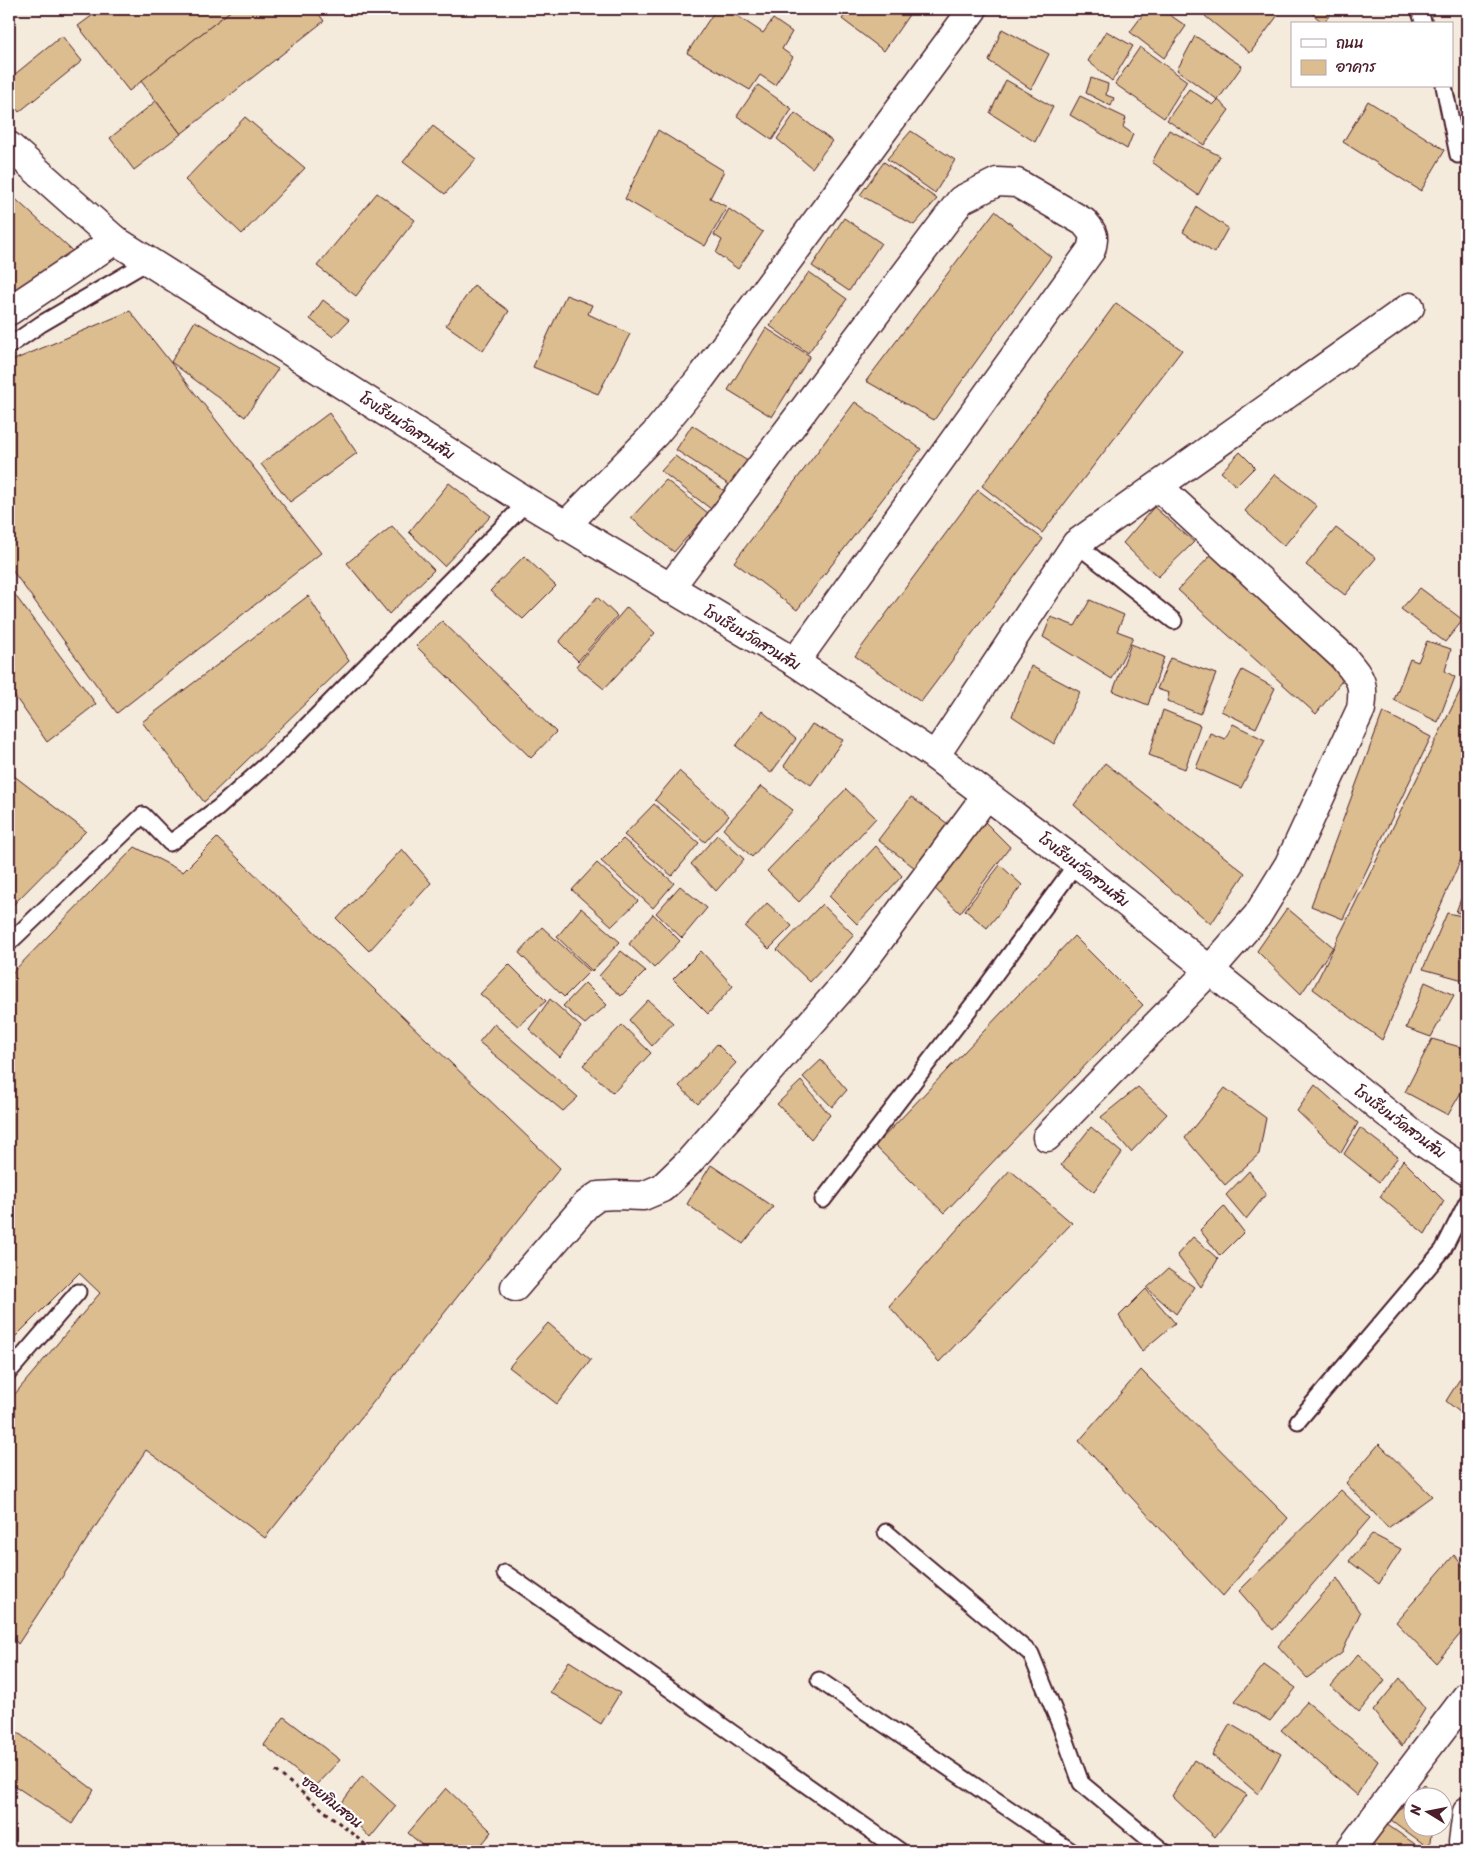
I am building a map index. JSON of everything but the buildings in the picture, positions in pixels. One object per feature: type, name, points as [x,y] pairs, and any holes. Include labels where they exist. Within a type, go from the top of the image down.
[{"type":"street","points":[[565,526],[655,434],[701,378],[973,9]]},
{"type":"street","name":"โรงเรียนวัดสวนส้ม","points":[[9,146],[115,240],[565,526],[795,662],[935,756],[1077,863],[1424,1143],[1467,1171]]},
{"type":"street","points":[[670,589],[962,200],[997,182],[1017,183],[1084,222],[1094,238],[1091,250],[795,662]]},
{"type":"street","points":[[9,311],[115,240]]},
{"type":"street","points":[[935,756],[1076,544],[1410,307]]},
{"type":"street","points":[[1047,1137],[1209,970],[1257,916],[1290,864],[1361,710],[1364,691],[1359,677],[1343,657],[1162,489]]},
{"type":"street","points":[[515,1287],[586,1205],[598,1196],[616,1194],[644,1196],[662,1188],[688,1163],[854,974],[986,796]]},
{"type":"street","points":[[1349,1851],[1467,1696]]},
{"type":"street","points":[[1467,1812],[1463,1842],[1467,1851]]},
{"type":"lane","points":[[1418,9],[1423,22]]},
{"type":"lane","points":[[1444,88],[1458,155]]},
{"type":"lane","points":[[9,346],[41,324],[149,261]]},
{"type":"lane","points":[[9,943],[143,815],[170,843],[218,808],[282,751],[527,502]]},
{"type":"lane","points":[[1076,544],[1174,621]]},
{"type":"lane","points":[[823,1200],[977,1000],[1077,863]]},
{"type":"lane","points":[[1298,1420],[1443,1250],[1467,1202]]},
{"type":"lane","points":[[9,1372],[78,1292]]},
{"type":"lane","points":[[886,1532],[1031,1654],[1081,1783],[1162,1851]]},
{"type":"lane","points":[[505,1573],[900,1851]]},
{"type":"lane","points":[[819,1680],[1071,1851]]},
{"type":"path","name":"ซอยทิมสอน","points":[[276,1771],[374,1851]]}]
